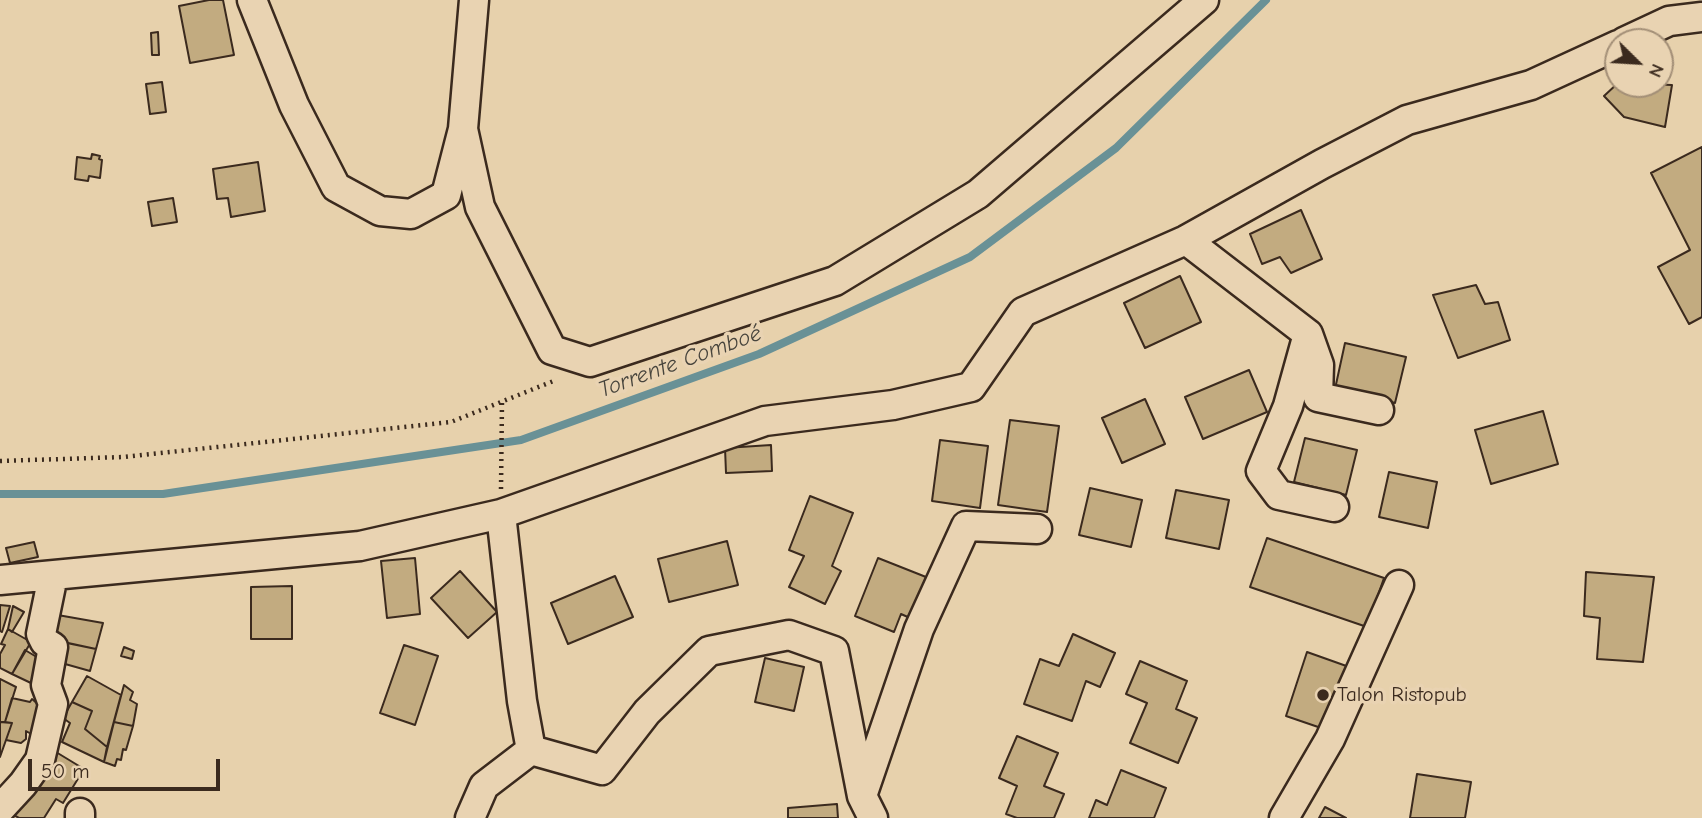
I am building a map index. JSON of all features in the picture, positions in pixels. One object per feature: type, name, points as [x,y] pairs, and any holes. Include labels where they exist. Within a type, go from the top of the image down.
[{"type":"street","points":[[252,0],[294,106],[336,187],[380,211],[411,214],[446,195],[463,130],[474,0]]},
{"type":"street","points":[[463,130],[480,207],[552,350],[590,362],[835,281],[978,194],[1204,0]]},
{"type":"street","points":[[1654,28],[1669,21],[1702,17]]},
{"type":"street","points":[[0,580],[360,546],[501,514],[765,421],[893,405],[971,387],[1023,312],[1186,240],[1322,163],[1407,120],[1531,85],[1604,51]]},
{"type":"street","points":[[1186,240],[1308,334],[1319,365],[1318,397],[1379,410]]},
{"type":"street","points":[[1308,334],[1288,406],[1261,471],[1279,495],[1334,507]]},
{"type":"street","points":[[501,514],[522,701],[531,750]]},
{"type":"street","points":[[868,807],[919,629],[966,526],[1037,529]]},
{"type":"street","points":[[0,809],[40,760],[53,704],[46,685],[53,647],[45,642],[41,634],[53,576]]},
{"type":"street","points":[[1284,818],[1330,739],[1399,585]]},
{"type":"street","points":[[531,750],[602,770],[646,712],[709,651],[789,635],[834,651],[868,807]]},
{"type":"street","points":[[470,818],[484,786],[531,750]]},
{"type":"path","points":[[0,461],[124,457],[452,422],[548,384],[590,362]]},
{"type":"path","points":[[501,514],[502,402]]},
{"type":"building","points":[[223,0],[234,55],[190,63],[179,6]]},
{"type":"building","points":[[158,32],[159,55],[152,55],[151,33]]},
{"type":"building","points":[[162,82],[166,112],[150,114],[146,84]]},
{"type":"building","points":[[1606,98],[1670,98],[1665,127],[1624,117]]},
{"type":"building","points":[[1702,147],[1702,317],[1689,324],[1658,267],[1690,250],[1651,173]]},
{"type":"building","points":[[92,154],[100,156],[99,159],[102,160],[100,178],[89,176],[88,181],[75,179],[77,157],[91,159]]},
{"type":"building","points":[[258,162],[265,211],[231,217],[228,198],[217,199],[213,169]]},
{"type":"building","points":[[173,198],[177,222],[152,226],[148,202]]},
{"type":"building","points":[[1301,210],[1322,259],[1291,273],[1280,257],[1262,264],[1250,234]]},
{"type":"building","points":[[1180,276],[1201,322],[1145,348],[1124,303]]},
{"type":"building","points":[[1476,285],[1485,304],[1498,302],[1510,340],[1458,358],[1433,295]]},
{"type":"building","points":[[1345,343],[1406,357],[1395,403],[1335,389]]},
{"type":"building","points":[[1249,370],[1267,412],[1203,439],[1185,397]]},
{"type":"building","points":[[1145,399],[1165,444],[1122,463],[1102,418]]},
{"type":"building","points":[[1543,411],[1558,464],[1491,484],[1475,430]]},
{"type":"building","points":[[1010,420],[1059,426],[1047,512],[998,505]]},
{"type":"building","points":[[1305,438],[1357,450],[1346,495],[1294,482]]},
{"type":"building","points":[[940,440],[988,446],[980,508],[932,501]]},
{"type":"building","points":[[771,445],[772,471],[726,473],[725,448]]},
{"type":"building","points":[[1389,472],[1437,482],[1428,528],[1379,517]]},
{"type":"building","points":[[1090,488],[1142,500],[1131,547],[1079,535]]},
{"type":"building","points":[[1176,490],[1229,500],[1219,549],[1166,538]]},
{"type":"building","points":[[810,496],[853,513],[832,566],[841,571],[825,604],[789,587],[804,556],[789,550]]},
{"type":"building","points":[[1267,538],[1384,578],[1367,627],[1250,587]]},
{"type":"building","points":[[727,541],[738,585],[669,602],[658,559]]},
{"type":"building","points":[[34,542],[38,557],[10,563],[6,548]]},
{"type":"building","points":[[415,558],[420,614],[387,618],[381,561]]},
{"type":"building","points":[[878,558],[926,577],[910,618],[901,614],[894,632],[855,616]]},
{"type":"building","points":[[460,571],[497,612],[468,638],[431,598]]},
{"type":"building","points":[[1586,572],[1654,577],[1643,662],[1597,659],[1600,618],[1584,616]]},
{"type":"building","points":[[615,576],[633,617],[568,644],[551,603]]},
{"type":"building","points":[[292,586],[292,639],[251,639],[251,587]]},
{"type":"building","points":[[0,605],[10,606],[2,632],[0,631]]},
{"type":"building","points":[[13,606],[24,612],[12,632],[8,629]]},
{"type":"building","points":[[52,614],[103,623],[96,649],[45,638]]},
{"type":"building","points":[[8,629],[31,642],[12,674],[0,668],[0,654],[5,645],[1,644]]},
{"type":"building","points":[[1073,634],[1115,653],[1100,687],[1086,681],[1072,721],[1024,704],[1040,659],[1059,666]]},
{"type":"building","points":[[62,642],[96,649],[90,671],[58,662]]},
{"type":"building","points":[[404,645],[438,656],[415,725],[380,713]]},
{"type":"building","points":[[124,647],[134,651],[132,659],[121,656]]},
{"type":"building","points":[[25,650],[45,662],[33,684],[12,674]]},
{"type":"building","points":[[1307,652],[1352,668],[1324,729],[1286,716]]},
{"type":"building","points":[[765,658],[804,667],[794,711],[755,702]]},
{"type":"building","points":[[1140,661],[1187,681],[1176,709],[1197,718],[1178,763],[1130,743],[1147,703],[1126,694]]},
{"type":"building","points":[[87,676],[121,695],[107,747],[85,729],[92,711],[72,702]]},
{"type":"building","points":[[0,679],[16,687],[5,722],[0,722]]},
{"type":"building","points":[[124,685],[133,692],[130,700],[137,704],[133,726],[114,722]]},
{"type":"building","points":[[12,698],[30,702],[32,699],[52,716],[38,738],[26,731],[26,739],[21,743],[6,740],[12,723],[5,722]]},
{"type":"building","points":[[72,702],[92,711],[85,729],[107,747],[104,762],[62,742],[70,723],[63,718]]},
{"type":"building","points":[[0,722],[12,723],[0,757]]},
{"type":"building","points":[[114,722],[133,726],[126,750],[123,749],[121,760],[117,759],[115,766],[104,762]]},
{"type":"building","points":[[1017,736],[1058,753],[1044,786],[1064,794],[1054,818],[1017,818],[1006,814],[1017,786],[999,778]]},
{"type":"building","points":[[51,749],[84,769],[63,803],[56,799],[44,818],[19,818],[8,812]]},
{"type":"building","points":[[1121,770],[1166,788],[1154,818],[1089,818],[1096,800],[1107,805]]},
{"type":"building","points":[[1417,774],[1471,782],[1465,818],[1410,818]]},
{"type":"building","points":[[837,804],[838,818],[788,818],[788,808]]},
{"type":"building","points":[[1325,807],[1346,818],[1319,818]]},
{"type":"waterway","name":"Torrente Comboé","points":[[0,494],[163,494],[521,440],[759,354],[970,257],[1116,148],[1266,0]]},
{"type":"place","name":"Talon Ristopub","points":[[1323,695]]}]
